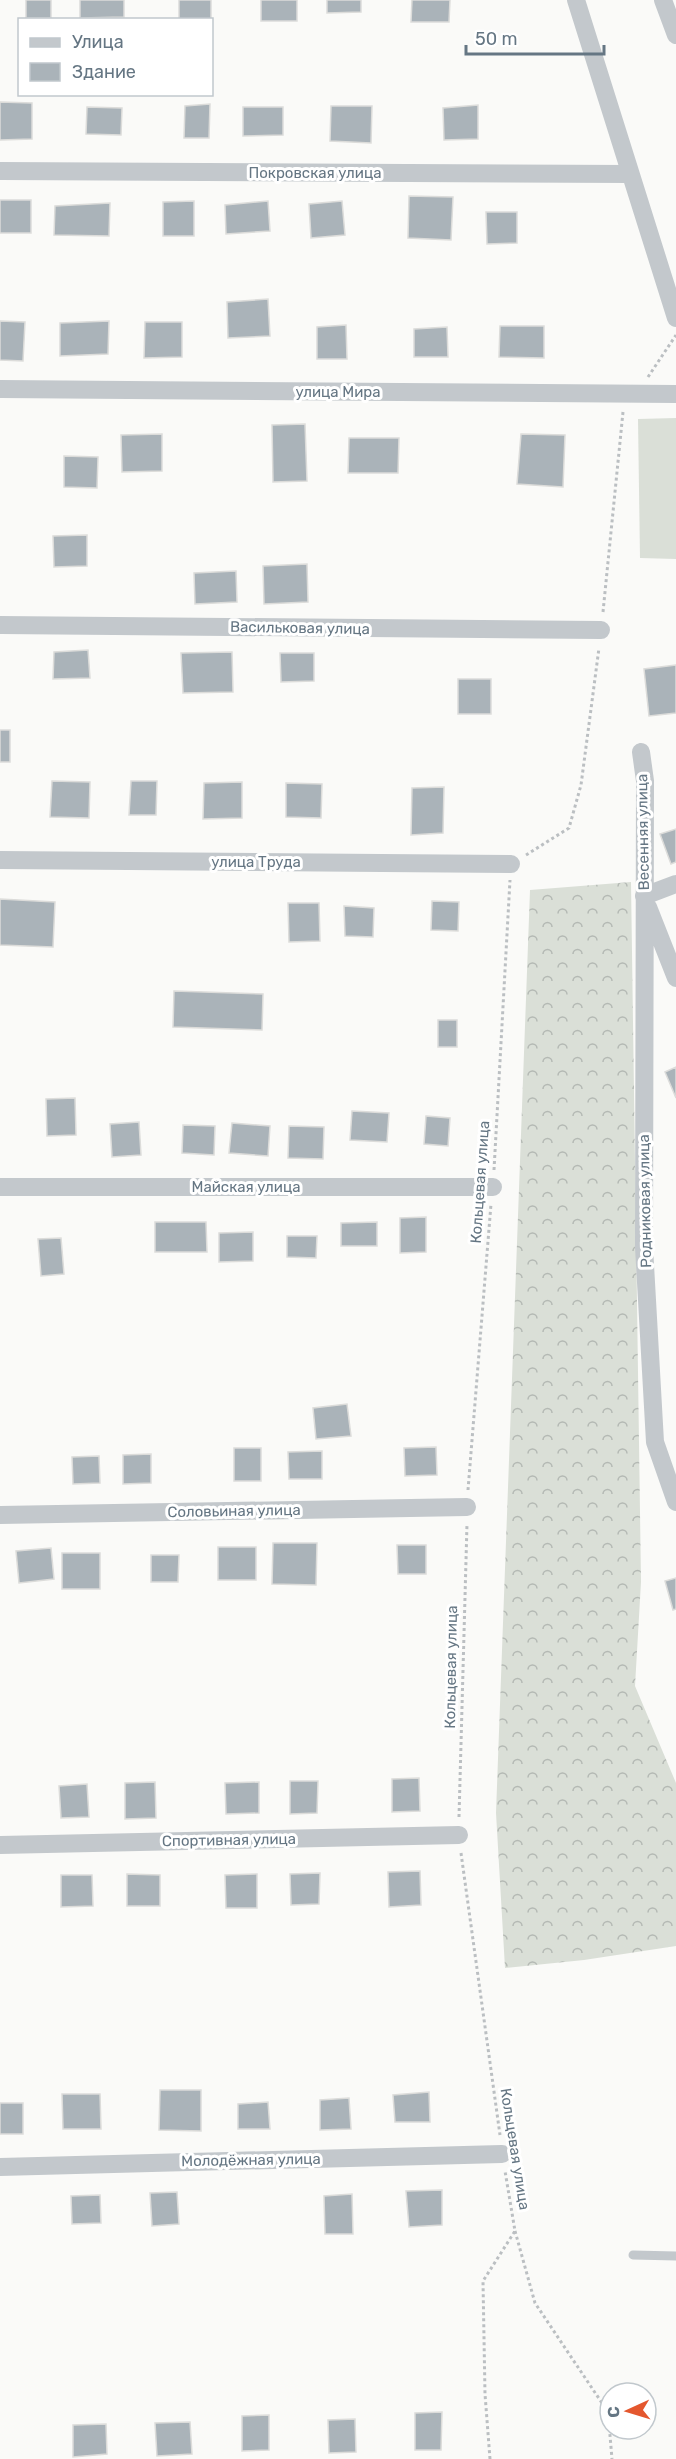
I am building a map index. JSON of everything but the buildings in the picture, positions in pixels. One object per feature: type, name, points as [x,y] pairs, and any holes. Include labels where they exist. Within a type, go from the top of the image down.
[{"type":"street","points":[[576,0],[676,318]]},
{"type":"street","points":[[663,0],[676,35]]},
{"type":"street","name":"Покровская улица","points":[[0,171],[630,174]]},
{"type":"street","name":"улица Мира","points":[[0,389],[676,394]]},
{"type":"street","name":"Васильковая улица","points":[[0,625],[601,630]]},
{"type":"street","name":"Весенняя улица","points":[[640,752],[645,781],[644,896],[676,978]]},
{"type":"street","name":"улица Труда","points":[[0,860],[511,864]]},
{"type":"street","points":[[644,896],[676,884]]},
{"type":"street","name":"Родниковая улица","points":[[644,896],[644,1247],[655,1442],[675,1499]]},
{"type":"street","name":"Майская улица","points":[[0,1187],[493,1187]]},
{"type":"street","name":"Соловьиная улица","points":[[0,1515],[467,1507]]},
{"type":"street","name":"Спортивная улица","points":[[0,1845],[459,1835]]},
{"type":"street","name":"Молодёжная улица","points":[[0,2167],[502,2154]]},
{"type":"lane","points":[[633,2255],[676,2256]]},
{"type":"path","points":[[637,394],[676,335]]},
{"type":"path","name":"Кольцевая улица","points":[[490,2459],[483,2281],[515,2231],[502,2154],[459,1835],[467,1507],[493,1187],[511,864]]},
{"type":"path","points":[[515,2231],[535,2303],[608,2412],[612,2459]]},
{"type":"green space","points":[[676,418],[676,559],[640,558],[638,419]]},
{"type":"green space","points":[[631,882],[641,1582],[635,1686],[676,1783],[676,1946],[584,1960],[505,1968],[496,1813],[530,890]]}]
